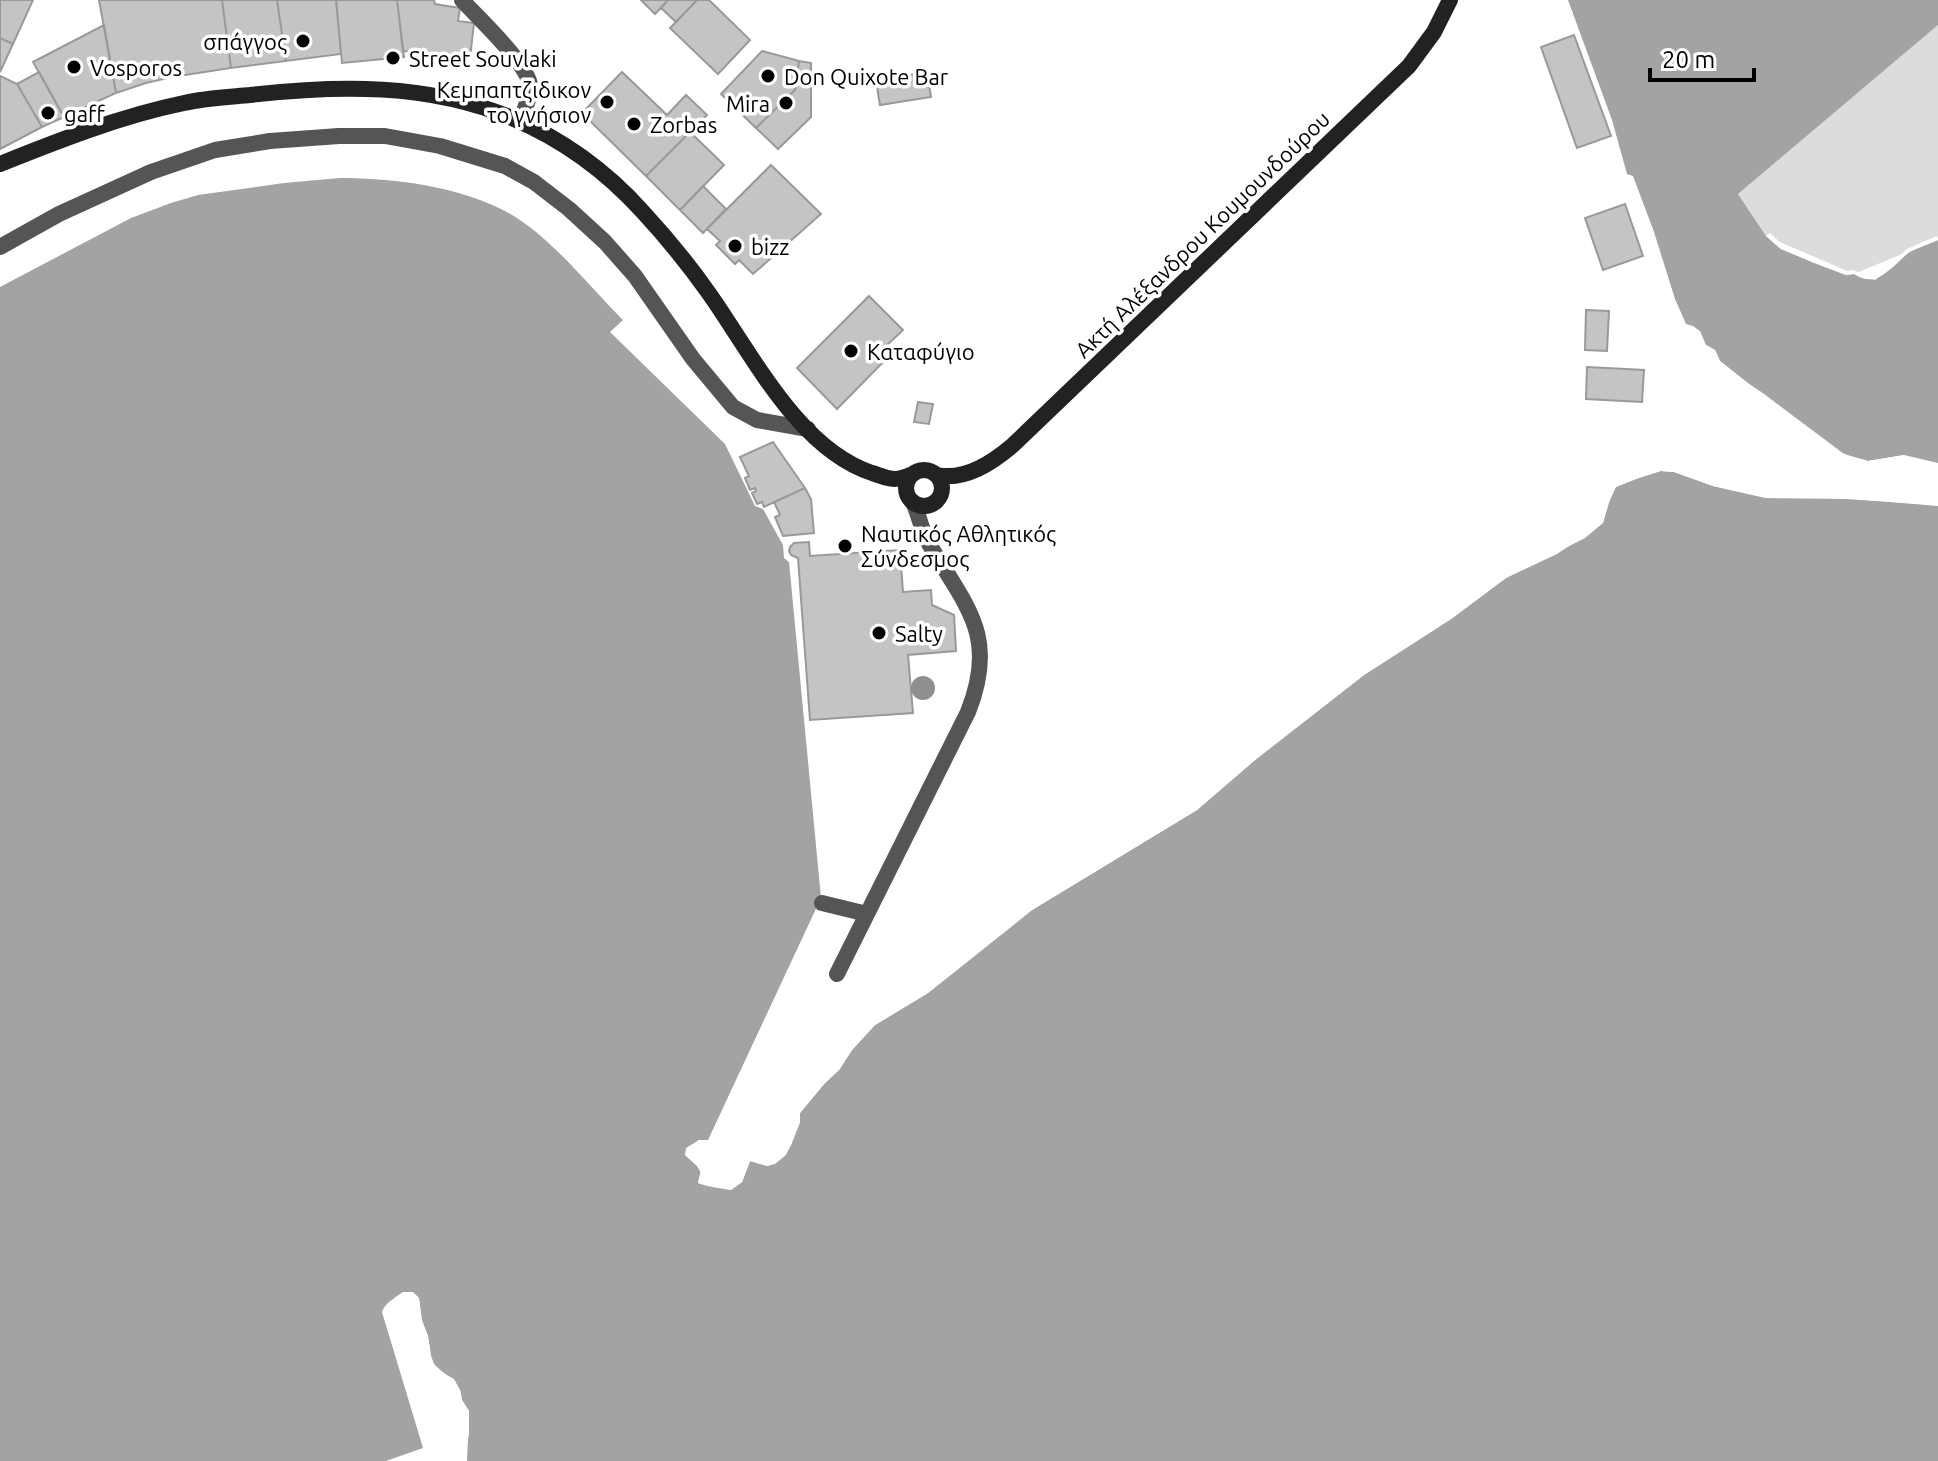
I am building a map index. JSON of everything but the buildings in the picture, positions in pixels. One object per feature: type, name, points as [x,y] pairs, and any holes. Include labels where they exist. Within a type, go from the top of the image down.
[{"type":"street","points":[[462,0],[526,73],[530,85],[520,121]]},
{"type":"street","name":"Ακτή Αλέξανδρου Κουμουνδούρου","points":[[960,475],[995,461],[1013,445],[1388,86],[1423,50],[1450,0]]},
{"type":"street","points":[[0,164],[62,139],[187,102],[295,90],[383,89],[426,94],[489,109],[554,139],[609,177],[644,213],[707,291],[770,385],[818,440],[863,470],[896,479],[923,470],[949,477],[960,475]]},
{"type":"street","points":[[0,247],[59,214],[151,172],[215,150],[270,141],[339,136],[385,136],[440,146],[505,166],[534,182],[605,242],[635,276],[693,359],[733,407],[757,420],[808,429]]},
{"type":"street","points":[[837,974],[968,712],[980,668],[980,645],[971,612],[927,540],[920,524],[918,504],[907,491],[908,479],[913,474]]},
{"type":"street","points":[[918,504],[936,502],[940,498],[942,482],[937,475]]},
{"type":"street","points":[[942,492],[960,475]]},
{"type":"street","points":[[822,903],[867,914]]},
{"type":"shaded area","points":[[1568,0],[1938,0],[1938,25],[1738,194],[1766,236],[1781,249],[1846,275],[1877,278],[1908,253],[1938,240],[1938,463],[1923,464],[1904,455],[1868,461],[1838,451],[1720,361],[1715,350],[1706,345],[1700,331],[1686,324],[1633,176],[1627,174],[1612,120]]},
{"type":"shaded area","points":[[1938,25],[1938,239],[1854,274],[1766,236],[1738,194]]},
{"type":"shaded area","points":[[340,178],[412,183],[462,194],[507,212],[540,235],[623,320],[610,332],[725,444],[755,506],[763,509],[783,545],[784,558],[789,562],[821,898],[708,1140],[699,1140],[685,1155],[701,1169],[698,1183],[710,1186],[731,1190],[742,1182],[750,1161],[768,1166],[791,1145],[800,1122],[800,1113],[875,1025],[928,993],[1032,910],[1197,810],[1255,760],[1364,675],[1451,619],[1506,578],[1585,538],[1603,523],[1612,492],[1625,482],[1660,471],[1674,472],[1713,486],[1766,498],[1815,497],[1938,505],[1938,1461],[467,1461],[469,1411],[460,1390],[434,1365],[419,1298],[412,1292],[390,1301],[382,1312],[423,1448],[386,1461],[0,1461],[0,287],[131,218],[171,203],[198,195]]},
{"type":"pier","points":[[1770,233],[1783,245],[1815,259],[1847,271],[1874,276],[1907,249],[1937,236],[1938,240],[1909,252],[1875,280],[1846,275],[1781,249],[1766,236]]},
{"type":"pier","points":[[1702,346],[1715,350],[1720,361],[1749,384],[1844,454],[1868,461],[1904,455],[1938,463],[1938,467],[1923,468],[1903,459],[1868,465],[1836,455],[1717,364],[1712,353]]},
{"type":"pier","points":[[1661,467],[1675,468],[1714,482],[1766,494],[1855,495],[1938,501],[1938,506],[1855,499],[1766,498],[1661,471],[1616,487],[1603,523],[1557,554],[1506,578],[1451,619],[1364,675],[1255,760],[1197,810],[1032,910],[928,993],[875,1025],[800,1113],[800,1122],[791,1145],[786,1155],[775,1164],[767,1166],[750,1161],[742,1182],[731,1190],[698,1183],[701,1173],[685,1155],[686,1148],[699,1140],[712,1140],[709,1144],[700,1144],[689,1153],[705,1167],[701,1180],[730,1186],[738,1179],[748,1157],[768,1162],[773,1160],[788,1144],[797,1110],[873,1022],[926,990],[1030,906],[1194,807],[1252,756],[1362,672],[1448,616],[1504,574],[1583,535],[1599,521],[1608,491],[1614,484]]},
{"type":"pier","points":[[403,1292],[413,1292],[419,1298],[421,1320],[434,1364],[454,1379],[469,1411],[467,1461],[463,1461],[462,1451],[465,1412],[458,1402],[452,1382],[431,1366],[415,1300],[404,1296],[395,1302],[394,1298]]},
{"type":"place","name":"σπάγγος","points":[[303,41]]},
{"type":"place","name":"Street Souvlaki","points":[[393,58]]},
{"type":"place","name":"Vosporos","points":[[74,67]]},
{"type":"place","name":"Don Quixote Bar","points":[[768,76]]},
{"type":"place","name":"Κεμπαπτζιδικον το γνήσιον","points":[[607,102]]},
{"type":"place","name":"Mira","points":[[786,103]]},
{"type":"place","name":"gaff","points":[[48,113]]},
{"type":"place","name":"Zorbas","points":[[634,124]]},
{"type":"place","name":"bizz","points":[[735,246]]},
{"type":"place","name":"Καταφύγιο","points":[[851,351]]},
{"type":"place","name":"Ναυτικός Αθλητικός Σύνδεσμος","points":[[845,546]]},
{"type":"place","name":"Salty","points":[[879,633]]}]
